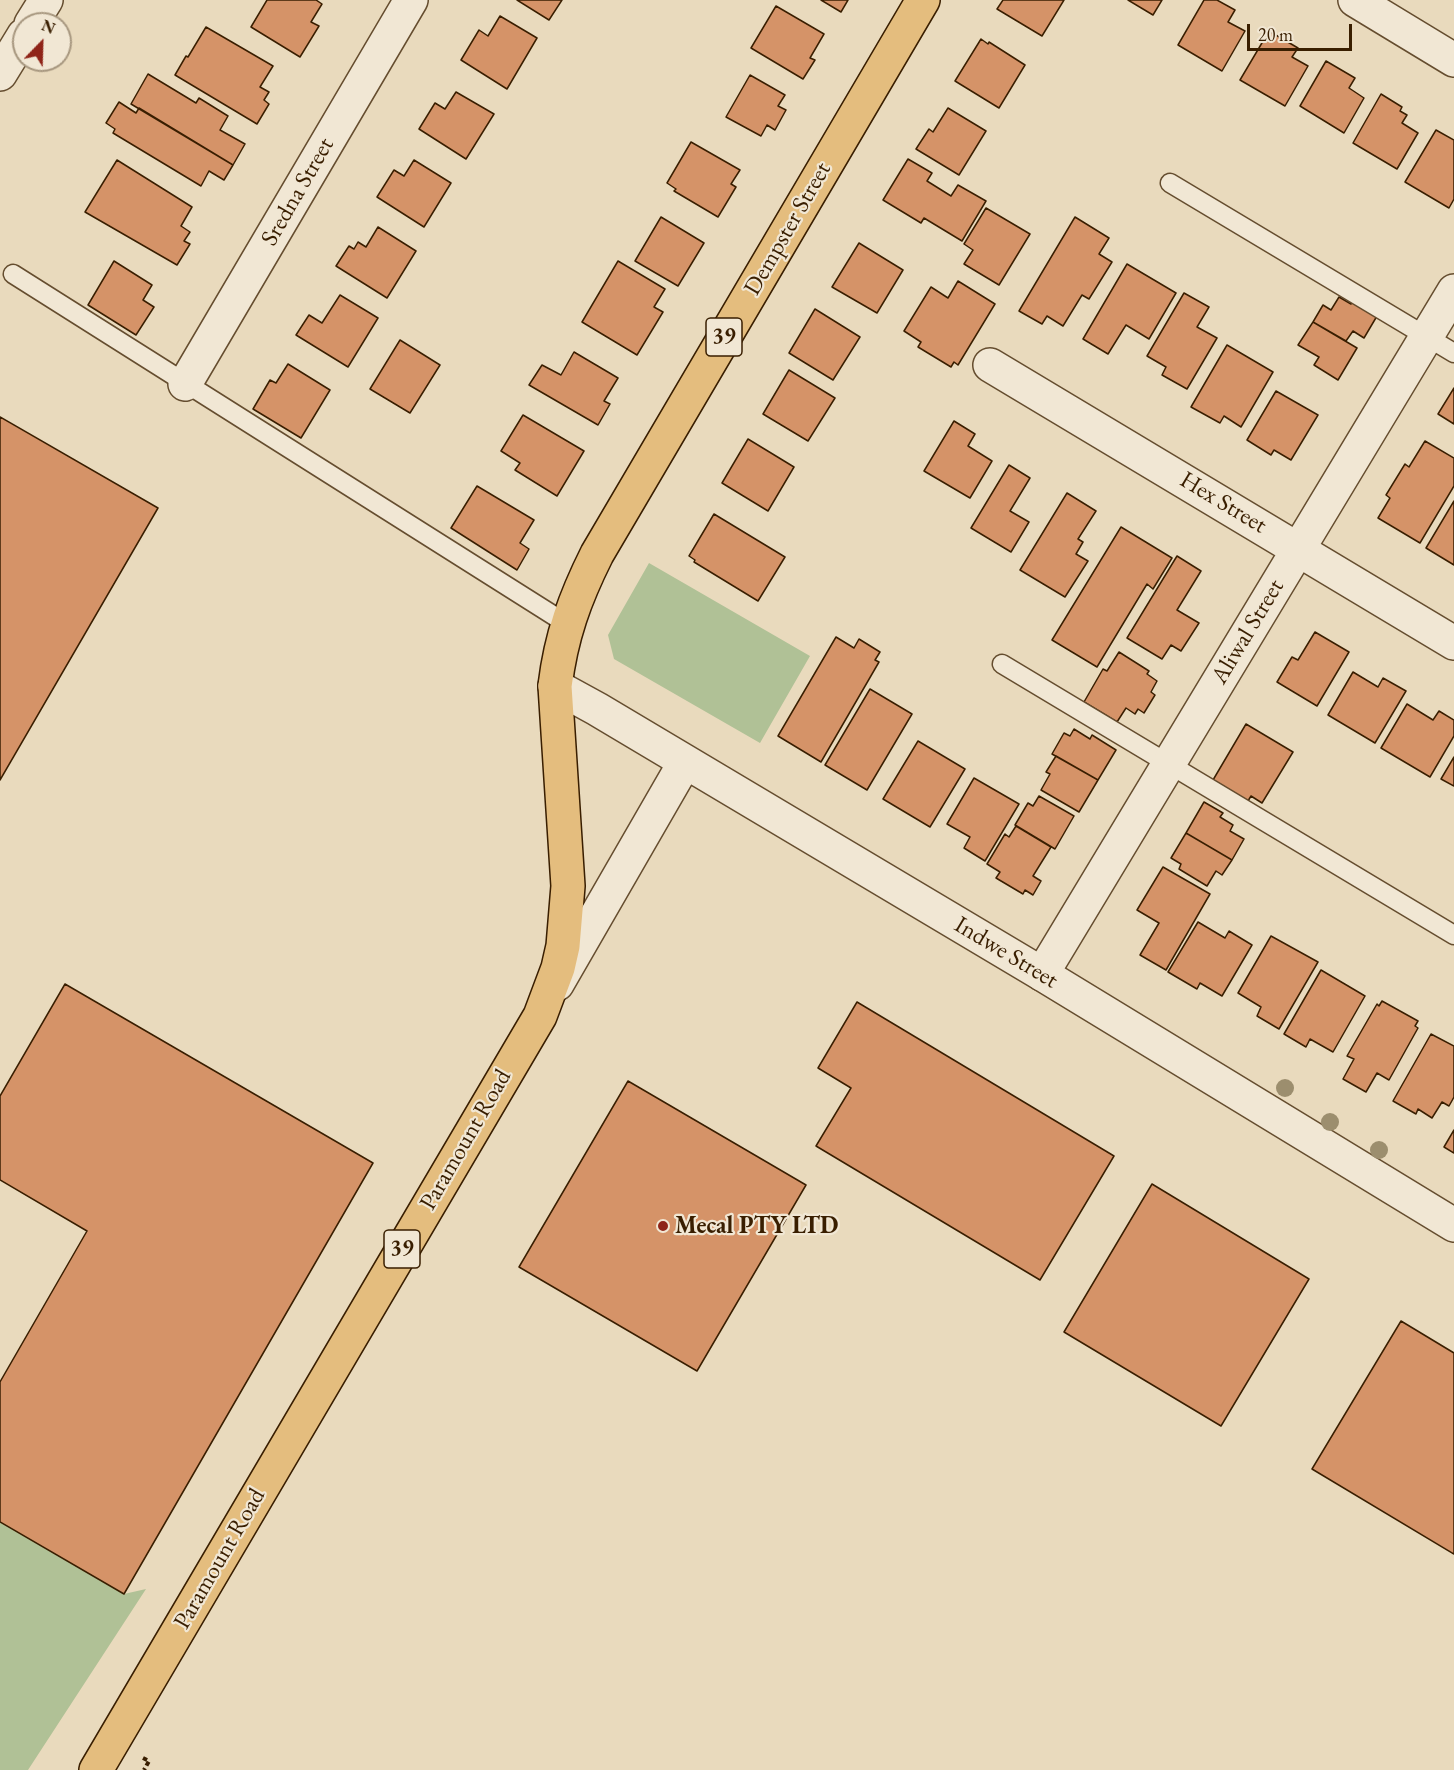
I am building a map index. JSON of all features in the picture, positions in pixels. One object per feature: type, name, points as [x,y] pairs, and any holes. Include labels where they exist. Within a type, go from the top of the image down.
[{"type":"main road","name":"Dempster Street","points":[[555,686],[567,624],[579,589],[597,554],[923,0]]},
{"type":"main road","name":"Paramount Road","points":[[96,1770],[540,1016],[558,968],[563,946],[568,886],[555,686]]},
{"type":"street","name":"Sredna Street","points":[[185,384],[411,0]]},
{"type":"street","points":[[1355,0],[1454,60]]},
{"type":"street","points":[[0,74],[12,54]]},
{"type":"street","name":"Aliwal Street","points":[[1042,974],[1298,549],[1440,345],[1454,291]]},
{"type":"street","name":"Hex Street","points":[[990,365],[1454,643]]},
{"type":"street","name":"Indwe Street","points":[[555,686],[1042,974],[1454,1225]]},
{"type":"street","points":[[540,1016],[685,762]]},
{"type":"lane","points":[[1170,183],[1440,345]]},
{"type":"lane","points":[[13,274],[567,624]]},
{"type":"lane","points":[[1002,664],[1454,935]]},
{"type":"green space","points":[[649,563],[810,656],[760,743],[614,659],[608,635]]},
{"type":"green space","points":[[0,1522],[124,1594],[146,1589],[28,1770],[0,1770]]},
{"type":"building","points":[[267,0],[316,0],[322,4],[311,22],[319,26],[300,57],[251,27]]},
{"type":"building","points":[[517,0],[562,0],[549,20]]},
{"type":"building","points":[[821,0],[848,0],[841,12]]},
{"type":"building","points":[[1003,0],[1064,0],[1042,36],[997,9]]},
{"type":"building","points":[[1128,0],[1162,0],[1153,15]]},
{"type":"building","points":[[1204,0],[1217,0],[1235,10],[1228,22],[1245,31],[1222,71],[1178,45]]},
{"type":"building","points":[[776,6],[824,34],[810,58],[815,60],[803,79],[751,48]]},
{"type":"building","points":[[500,16],[537,38],[507,89],[461,60],[479,30],[488,36]]},
{"type":"building","points":[[206,27],[273,66],[260,87],[269,92],[264,100],[269,104],[257,124],[175,75]]},
{"type":"building","points":[[1269,31],[1298,48],[1292,57],[1308,66],[1285,106],[1240,80]]},
{"type":"building","points":[[981,39],[1025,65],[999,108],[955,81]]},
{"type":"building","points":[[1326,61],[1355,78],[1349,88],[1364,98],[1344,133],[1300,106]]},
{"type":"building","points":[[148,74],[196,103],[199,98],[228,116],[220,130],[245,144],[233,165],[131,104]]},
{"type":"building","points":[[750,75],[785,95],[778,106],[786,110],[775,130],[767,125],[761,136],[726,117]]},
{"type":"building","points":[[456,92],[494,114],[466,159],[419,129],[435,103],[445,109]]},
{"type":"building","points":[[1381,94],[1402,107],[1400,111],[1407,115],[1402,123],[1418,133],[1397,169],[1353,143]]},
{"type":"building","points":[[119,102],[136,113],[139,108],[233,165],[224,180],[209,171],[201,186],[113,133],[115,129],[106,123]]},
{"type":"building","points":[[948,108],[986,131],[959,175],[916,149],[929,129],[933,132]]},
{"type":"building","points":[[1436,130],[1454,140],[1454,199],[1449,208],[1405,182]]},
{"type":"building","points":[[691,142],[740,170],[731,184],[736,187],[718,217],[674,191],[676,189],[667,183]]},
{"type":"building","points":[[908,159],[932,173],[927,181],[951,196],[958,185],[986,201],[962,241],[924,218],[921,223],[883,200]]},
{"type":"building","points":[[117,160],[192,207],[181,226],[190,232],[184,241],[190,244],[177,265],[85,212]]},
{"type":"building","points":[[414,160],[451,183],[424,227],[377,197],[394,170],[404,176]]},
{"type":"building","points":[[986,208],[1030,234],[999,285],[964,264],[973,250],[964,244]]},
{"type":"building","points":[[661,217],[704,243],[678,286],[635,261]]},
{"type":"building","points":[[1075,217],[1109,238],[1099,254],[1112,262],[1089,299],[1082,295],[1063,326],[1047,316],[1042,324],[1019,311]]},
{"type":"building","points":[[378,227],[416,251],[387,298],[336,266],[349,246],[354,249],[358,242],[366,247]]},
{"type":"building","points":[[859,243],[903,270],[877,313],[832,287]]},
{"type":"building","points":[[114,261],[152,285],[143,300],[154,307],[136,335],[88,305]]},
{"type":"building","points":[[618,261],[665,289],[654,307],[663,312],[637,355],[582,322]]},
{"type":"building","points":[[1127,264],[1176,293],[1149,339],[1126,325],[1108,354],[1083,339]]},
{"type":"building","points":[[958,281],[995,304],[958,365],[954,362],[951,367],[918,347],[921,342],[904,331],[931,287],[948,298]]},
{"type":"building","points":[[1184,293],[1209,307],[1197,327],[1217,338],[1187,389],[1162,375],[1166,367],[1147,356]]},
{"type":"building","points":[[340,295],[378,318],[348,367],[296,335],[309,315],[322,323]]},
{"type":"building","points":[[1339,297],[1351,304],[1352,301],[1377,316],[1364,338],[1353,331],[1346,341],[1313,322],[1323,305],[1331,310]]},
{"type":"building","points":[[815,309],[860,337],[833,380],[789,353]]},
{"type":"building","points":[[1313,322],[1357,348],[1338,380],[1314,365],[1319,357],[1298,345]]},
{"type":"building","points":[[400,340],[440,365],[410,413],[370,389]]},
{"type":"building","points":[[1227,345],[1273,372],[1241,427],[1224,416],[1220,423],[1191,407]]},
{"type":"building","points":[[574,352],[618,378],[604,401],[610,404],[598,425],[529,385],[542,365],[561,375]]},
{"type":"building","points":[[288,364],[330,390],[301,438],[253,409],[270,380],[276,383]]},
{"type":"building","points":[[789,370],[835,398],[808,441],[763,414]]},
{"type":"building","points":[[1454,388],[1454,424],[1438,414]]},
{"type":"building","points":[[1276,391],[1318,415],[1291,460],[1274,450],[1271,455],[1247,440]]},
{"type":"building","points":[[523,415],[584,451],[557,496],[515,470],[520,463],[501,451]]},
{"type":"building","points":[[0,417],[158,508],[0,780]]},
{"type":"building","points":[[954,421],[975,434],[968,446],[992,461],[970,498],[924,471]]},
{"type":"building","points":[[748,439],[794,467],[768,511],[722,483]]},
{"type":"building","points":[[1425,441],[1454,458],[1454,486],[1420,543],[1378,518],[1390,498],[1386,495],[1405,464],[1409,467]]},
{"type":"building","points":[[1009,465],[1030,478],[1010,511],[1029,522],[1011,552],[971,528]]},
{"type":"building","points":[[477,486],[534,520],[520,543],[529,549],[517,570],[451,528]]},
{"type":"building","points":[[1067,493],[1096,511],[1078,539],[1083,542],[1076,554],[1088,561],[1065,597],[1020,570]]},
{"type":"building","points":[[1454,501],[1454,565],[1426,548]]},
{"type":"building","points":[[714,514],[785,557],[758,601],[694,562],[695,560],[689,556]]},
{"type":"building","points":[[1121,527],[1172,558],[1153,589],[1147,584],[1097,667],[1052,640]]},
{"type":"building","points":[[1177,556],[1201,571],[1177,610],[1199,623],[1181,651],[1171,645],[1162,659],[1127,638]]},
{"type":"building","points":[[1315,632],[1349,652],[1317,706],[1277,682],[1292,657],[1298,660]]},
{"type":"building","points":[[836,637],[854,648],[859,639],[880,652],[875,660],[879,662],[821,762],[778,736]]},
{"type":"building","points":[[1119,652],[1149,671],[1147,674],[1157,681],[1151,692],[1155,695],[1144,713],[1138,709],[1135,714],[1126,708],[1117,722],[1084,702],[1103,669],[1107,671]]},
{"type":"building","points":[[1353,672],[1378,687],[1383,678],[1406,691],[1375,743],[1328,715]]},
{"type":"building","points":[[870,689],[912,714],[867,790],[825,765]]},
{"type":"building","points":[[1407,704],[1433,720],[1439,711],[1454,720],[1454,736],[1430,777],[1381,748]]},
{"type":"building","points":[[1246,724],[1293,752],[1262,803],[1251,796],[1248,801],[1213,780]]},
{"type":"building","points":[[1074,729],[1090,739],[1092,735],[1116,750],[1098,780],[1052,754],[1064,733],[1070,736]]},
{"type":"building","points":[[918,741],[965,769],[930,827],[883,799]]},
{"type":"building","points":[[1056,756],[1098,780],[1079,812],[1041,790],[1050,774],[1046,772]]},
{"type":"building","points":[[1454,757],[1454,786],[1441,779]]},
{"type":"building","points":[[974,778],[1019,804],[985,861],[964,848],[970,837],[947,824]]},
{"type":"building","points":[[1039,796],[1074,816],[1055,849],[1015,825],[1028,803],[1033,806]]},
{"type":"building","points":[[1204,802],[1223,813],[1220,817],[1233,825],[1230,831],[1244,839],[1232,860],[1186,833]]},
{"type":"building","points":[[1016,826],[1051,847],[1033,876],[1041,881],[1033,895],[1025,890],[1023,894],[996,878],[1000,872],[987,864],[1005,834],[1009,837]]},
{"type":"building","points":[[1186,833],[1232,860],[1222,875],[1216,871],[1207,886],[1179,869],[1181,864],[1171,858]]},
{"type":"building","points":[[1163,867],[1210,894],[1166,970],[1140,955],[1159,923],[1137,910]]},
{"type":"building","points":[[1198,922],[1225,938],[1229,931],[1252,945],[1222,996],[1200,983],[1197,989],[1168,972]]},
{"type":"building","points":[[1271,936],[1318,962],[1279,1029],[1257,1016],[1261,1007],[1238,993]]},
{"type":"building","points":[[1321,970],[1365,996],[1333,1052],[1310,1039],[1306,1047],[1284,1034]]},
{"type":"building","points":[[65,984],[373,1163],[124,1594],[0,1522],[0,1382],[87,1231],[0,1180],[0,1096]]},
{"type":"building","points":[[1382,1001],[1418,1021],[1415,1026],[1418,1028],[1389,1080],[1377,1073],[1366,1092],[1343,1079],[1354,1059],[1347,1056],[1377,1004],[1379,1006]]},
{"type":"building","points":[[857,1002],[1114,1156],[1040,1280],[816,1146],[851,1088],[818,1068]]},
{"type":"building","points":[[1431,1034],[1454,1046],[1454,1097],[1449,1106],[1442,1102],[1432,1118],[1418,1109],[1416,1114],[1393,1101]]},
{"type":"building","name":"Mecal PTY LTD","points":[[628,1081],[806,1185],[697,1371],[519,1267]]},
{"type":"building","points":[[1454,1130],[1454,1153],[1444,1147]]},
{"type":"building","points":[[1152,1184],[1309,1279],[1221,1426],[1064,1332]]},
{"type":"building","points":[[1401,1321],[1454,1353],[1454,1554],[1312,1469]]},
{"type":"place","name":"Mecal PTY LTD","points":[[663,1226]]}]
